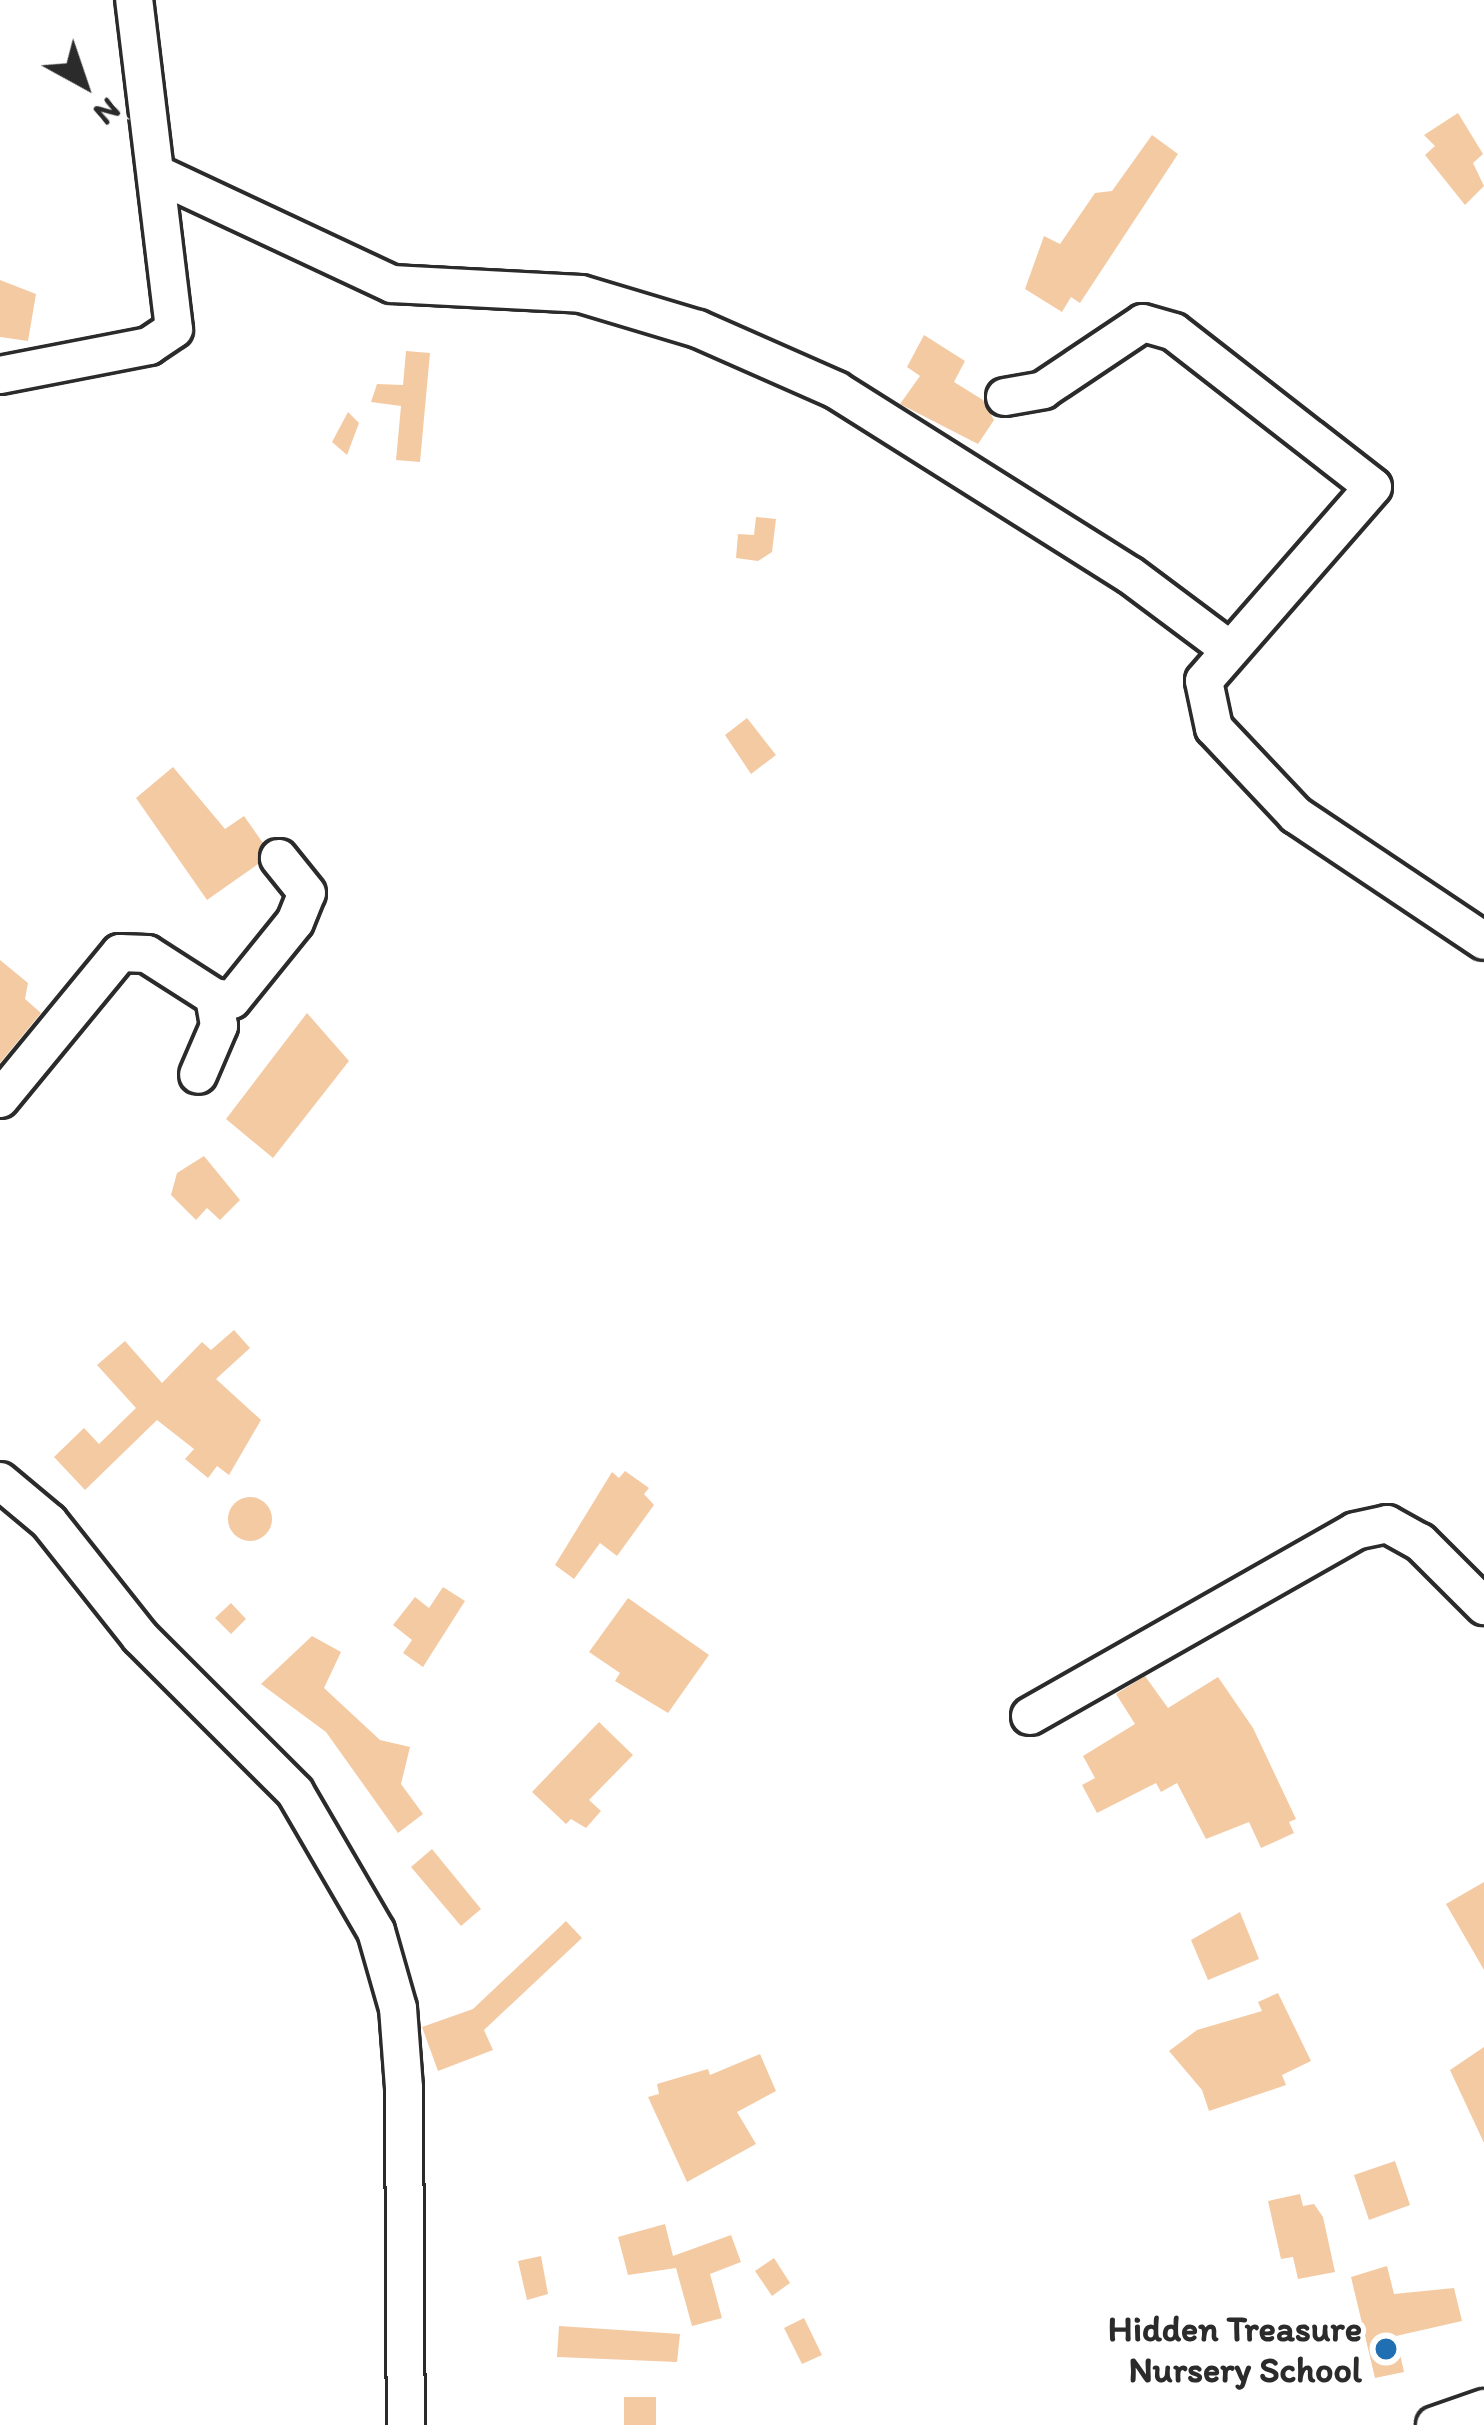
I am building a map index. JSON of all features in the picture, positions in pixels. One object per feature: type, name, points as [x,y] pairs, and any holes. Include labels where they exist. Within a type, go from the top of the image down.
[{"type":"street","points":[[0,375],[149,346],[174,329],[134,0]]},
{"type":"street","points":[[157,174],[392,284],[581,294],[698,329],[816,381],[1130,574],[1229,649]]},
{"type":"street","points":[[1005,397],[1042,390],[1143,323],[1174,332],[1373,487],[1204,681],[1214,728],[1296,815],[1484,941]]},
{"type":"street","points":[[0,1100],[120,953],[147,954],[214,997],[232,1000],[295,922],[307,893],[279,858]]},
{"type":"street","points":[[198,1075],[219,1026],[214,997]]},
{"type":"street","points":[[0,1481],[49,1522],[140,1637],[295,1792],[376,1931],[398,2008],[404,2088],[406,2425]]},
{"type":"street","points":[[1030,1716],[1355,1531],[1387,1524],[1420,1542],[1484,1606]]},
{"type":"street","points":[[1435,2425],[1484,2408]]},
{"type":"building","points":[[1458,113],[1483,154],[1473,163],[1484,186],[1465,205],[1425,155],[1435,146],[1424,135]]},
{"type":"building","points":[[1152,135],[1178,154],[1080,303],[1071,297],[1062,312],[1025,289],[1044,236],[1060,244],[1095,193],[1112,191]]},
{"type":"building","points":[[0,280],[36,294],[28,341],[0,337]]},
{"type":"building","points":[[924,335],[965,361],[954,382],[983,400],[994,420],[978,444],[900,404],[920,376],[907,367]]},
{"type":"building","points":[[406,351],[430,353],[420,462],[396,460],[401,406],[371,402],[377,384],[403,385]]},
{"type":"building","points":[[348,412],[359,423],[347,455],[332,442]]},
{"type":"building","points":[[756,517],[776,519],[772,552],[758,561],[736,558],[738,534],[754,535]]},
{"type":"building","points":[[747,718],[776,755],[751,774],[725,735]]},
{"type":"building","points":[[173,767],[225,829],[244,816],[263,843],[258,864],[207,900],[136,798]]},
{"type":"building","points":[[0,960],[28,983],[25,999],[41,1013],[0,1063]]},
{"type":"building","points":[[307,1013],[349,1061],[273,1158],[226,1119]]},
{"type":"building","points":[[204,1156],[240,1200],[220,1220],[207,1208],[196,1220],[171,1195],[177,1173]]},
{"type":"building","points":[[234,1330],[250,1348],[216,1379],[261,1420],[229,1475],[217,1466],[208,1478],[185,1459],[194,1449],[157,1420],[85,1490],[54,1457],[84,1428],[99,1444],[136,1408],[97,1365],[125,1341],[162,1383],[202,1342],[211,1350]]},
{"type":"building","points":[[625,1471],[649,1488],[644,1494],[654,1505],[617,1556],[600,1543],[574,1579],[555,1565],[612,1472],[619,1478]]},
{"type":"building","points":[[250,1497],[266,1503],[272,1519],[266,1535],[250,1541],[234,1535],[228,1519],[234,1503]]},
{"type":"building","points":[[443,1587],[465,1601],[423,1667],[403,1653],[412,1640],[393,1625],[415,1597],[429,1608]]},
{"type":"building","points":[[628,1598],[709,1655],[668,1713],[615,1681],[620,1673],[589,1652]]},
{"type":"building","points":[[231,1603],[246,1619],[231,1634],[215,1618]]},
{"type":"building","points":[[312,1636],[341,1652],[324,1688],[380,1740],[410,1747],[401,1784],[423,1814],[398,1833],[326,1732],[261,1684]]},
{"type":"building","points":[[1145,1676],[1168,1708],[1218,1677],[1253,1728],[1296,1819],[1289,1822],[1294,1833],[1261,1848],[1249,1822],[1206,1839],[1177,1783],[1161,1792],[1156,1783],[1097,1813],[1082,1785],[1095,1778],[1083,1756],[1135,1724],[1116,1694]]},
{"type":"building","points":[[599,1722],[633,1755],[589,1800],[601,1811],[586,1828],[571,1819],[566,1824],[532,1792]]},
{"type":"building","points":[[432,1849],[481,1909],[461,1926],[411,1867]]},
{"type":"building","points":[[1484,1882],[1484,1970],[1446,1904]]},
{"type":"building","points":[[1240,1912],[1259,1959],[1208,1980],[1191,1940]]},
{"type":"building","points":[[566,1921],[582,1938],[484,2030],[493,2050],[438,2071],[422,2027],[473,2009]]},
{"type":"building","points":[[1278,1993],[1311,2061],[1282,2075],[1286,2085],[1209,2111],[1202,2090],[1169,2051],[1197,2030],[1262,2011],[1258,2002]]},
{"type":"building","points":[[1484,2047],[1484,2143],[1450,2070]]},
{"type":"building","points":[[760,2054],[776,2091],[737,2112],[756,2144],[687,2182],[648,2097],[659,2094],[657,2084],[708,2069],[710,2075]]},
{"type":"building","points":[[1395,2161],[1410,2205],[1369,2220],[1354,2175]]},
{"type":"building","points":[[1300,2194],[1303,2206],[1314,2204],[1323,2217],[1335,2272],[1298,2279],[1293,2257],[1281,2259],[1268,2201]]},
{"type":"building","points":[[665,2224],[673,2256],[731,2235],[741,2262],[710,2274],[722,2318],[692,2326],[676,2268],[628,2275],[618,2237]]},
{"type":"building","points":[[541,2256],[548,2294],[527,2300],[518,2261]]},
{"type":"building","points":[[774,2258],[790,2283],[772,2296],[755,2271]]},
{"type":"building","points":[[1387,2266],[1394,2294],[1454,2288],[1462,2321],[1396,2336],[1404,2372],[1375,2378],[1351,2277]]},
{"type":"building","points":[[804,2318],[822,2355],[802,2364],[784,2328]]},
{"type":"building","points":[[559,2326],[680,2334],[677,2362],[557,2357]]},
{"type":"building","points":[[624,2397],[656,2397],[656,2425],[624,2425]]},
{"type":"place","name":"Hidden Treasure Nursery School","points":[[1386,2349]]}]
